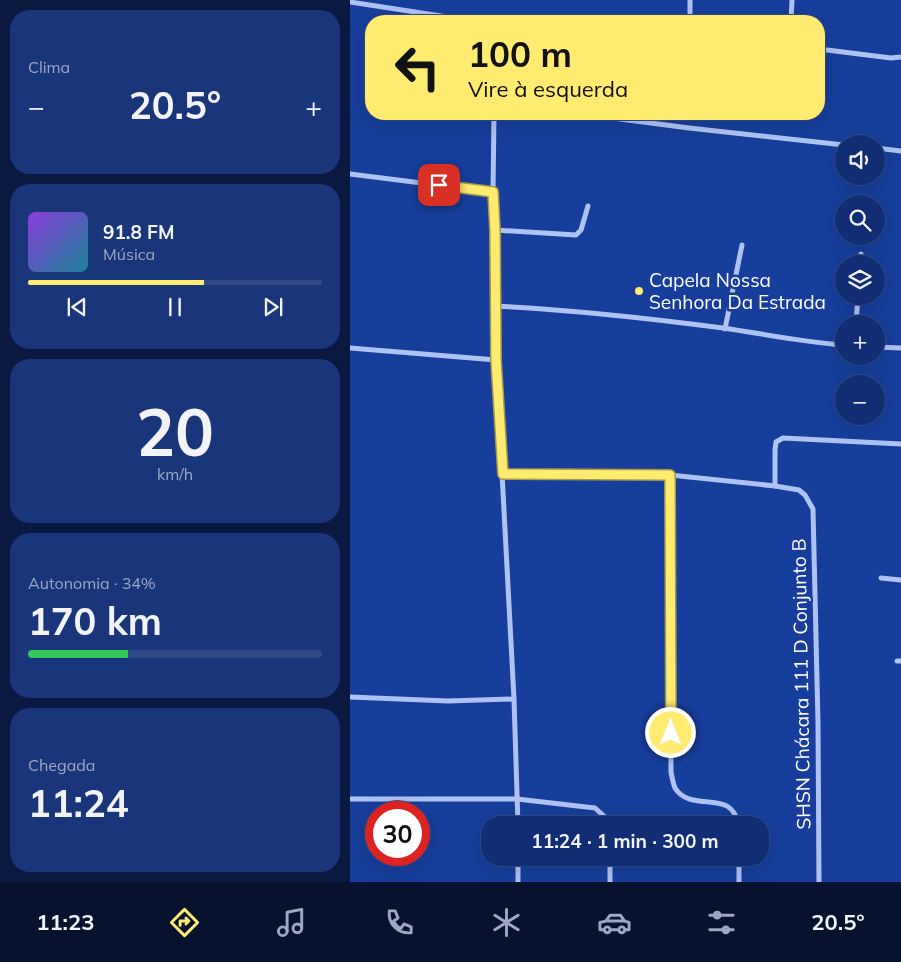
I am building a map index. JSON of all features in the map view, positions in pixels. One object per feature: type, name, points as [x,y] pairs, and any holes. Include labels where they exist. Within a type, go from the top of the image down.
[{"type":"street","points":[[690,0],[690,15]]},
{"type":"street","points":[[791,15],[792,0]]},
{"type":"street","points":[[350,2],[435,15]]},
{"type":"street","points":[[825,50],[891,58],[901,57]]},
{"type":"street","points":[[494,120],[493,192],[496,360],[514,699],[518,816]]},
{"type":"street","points":[[628,120],[835,144]]},
{"type":"street","points":[[885,149],[901,151]]},
{"type":"street","points":[[350,174],[493,192]]},
{"type":"street","points":[[495,230],[576,235],[581,230],[588,206]]},
{"type":"street","points":[[725,329],[742,245]]},
{"type":"street","points":[[496,306],[612,315],[835,345]]},
{"type":"street","points":[[885,347],[901,348]]},
{"type":"street","points":[[350,348],[496,360]]},
{"type":"street","points":[[503,474],[670,475],[775,486],[776,442],[783,438],[901,444]]},
{"type":"street","points":[[670,475],[671,772],[675,787],[683,796],[698,801],[727,805],[736,816]]},
{"type":"street","name":"SHSN Chácara 111 D Conjunto B","points":[[775,486],[800,490],[805,495],[812,509],[818,722],[819,882]]},
{"type":"street","points":[[881,578],[901,580]]},
{"type":"street","points":[[350,697],[448,700],[514,699]]},
{"type":"street","points":[[350,799],[518,800],[595,808],[604,816]]},
{"type":"street","points":[[518,866],[518,882]]},
{"type":"street","points":[[610,866],[610,882]]},
{"type":"street","points":[[739,866],[739,882]]},
{"type":"place","name":"Capela Nossa Senhora Da Estrada","points":[[639,291]]},
{"type":"route","points":[[439,185],[493,192],[496,360],[503,474],[670,475],[671,733]]}]
